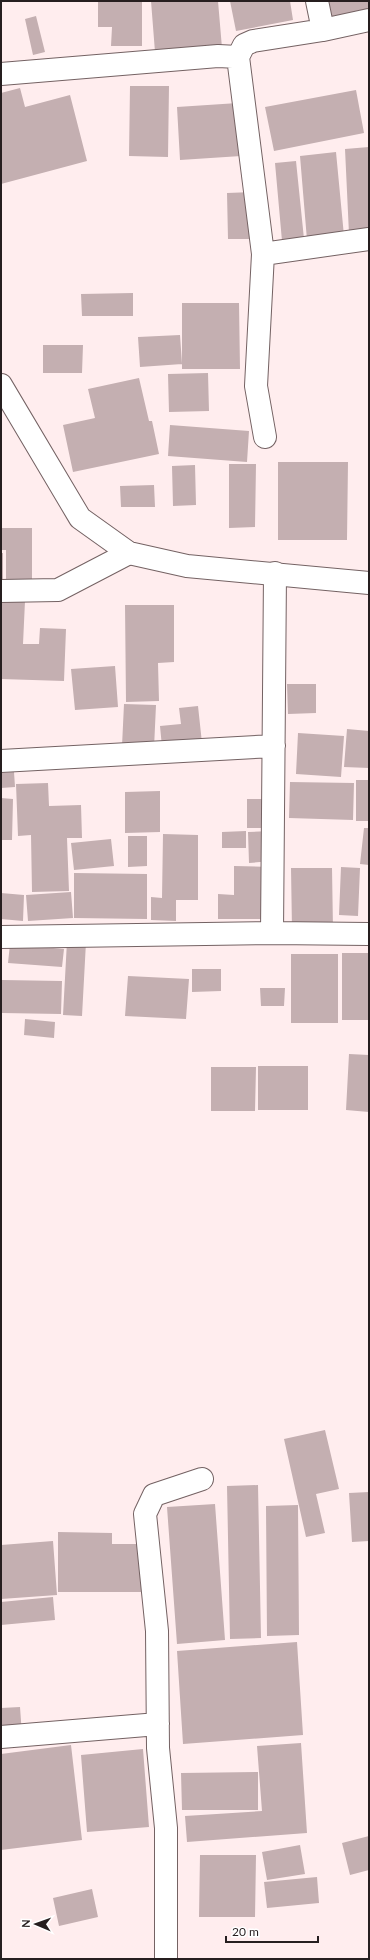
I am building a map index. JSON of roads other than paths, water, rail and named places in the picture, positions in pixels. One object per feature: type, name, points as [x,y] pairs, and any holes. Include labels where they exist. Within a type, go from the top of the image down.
[{"type":"street","points":[[317,1],[323,30]]},
{"type":"street","points":[[265,437],[256,386],[263,254],[238,57],[244,45],[253,41],[323,30],[369,20]]},
{"type":"street","points":[[1,74],[218,56],[238,57]]},
{"type":"street","points":[[263,254],[369,239]]},
{"type":"street","points":[[1,385],[80,518],[129,553],[187,566],[275,573],[369,583]]},
{"type":"street","points":[[1,591],[58,590],[129,553]]},
{"type":"street","points":[[272,933],[275,573]]},
{"type":"street","points":[[1,761],[274,746]]},
{"type":"street","points":[[1,936],[272,933],[369,934]]},
{"type":"street","points":[[166,1959],[165,1884],[167,1854],[158,1748],[156,1631],[145,1514],[148,1504],[154,1495],[202,1479]]},
{"type":"street","points":[[1,1737],[158,1724]]}]
